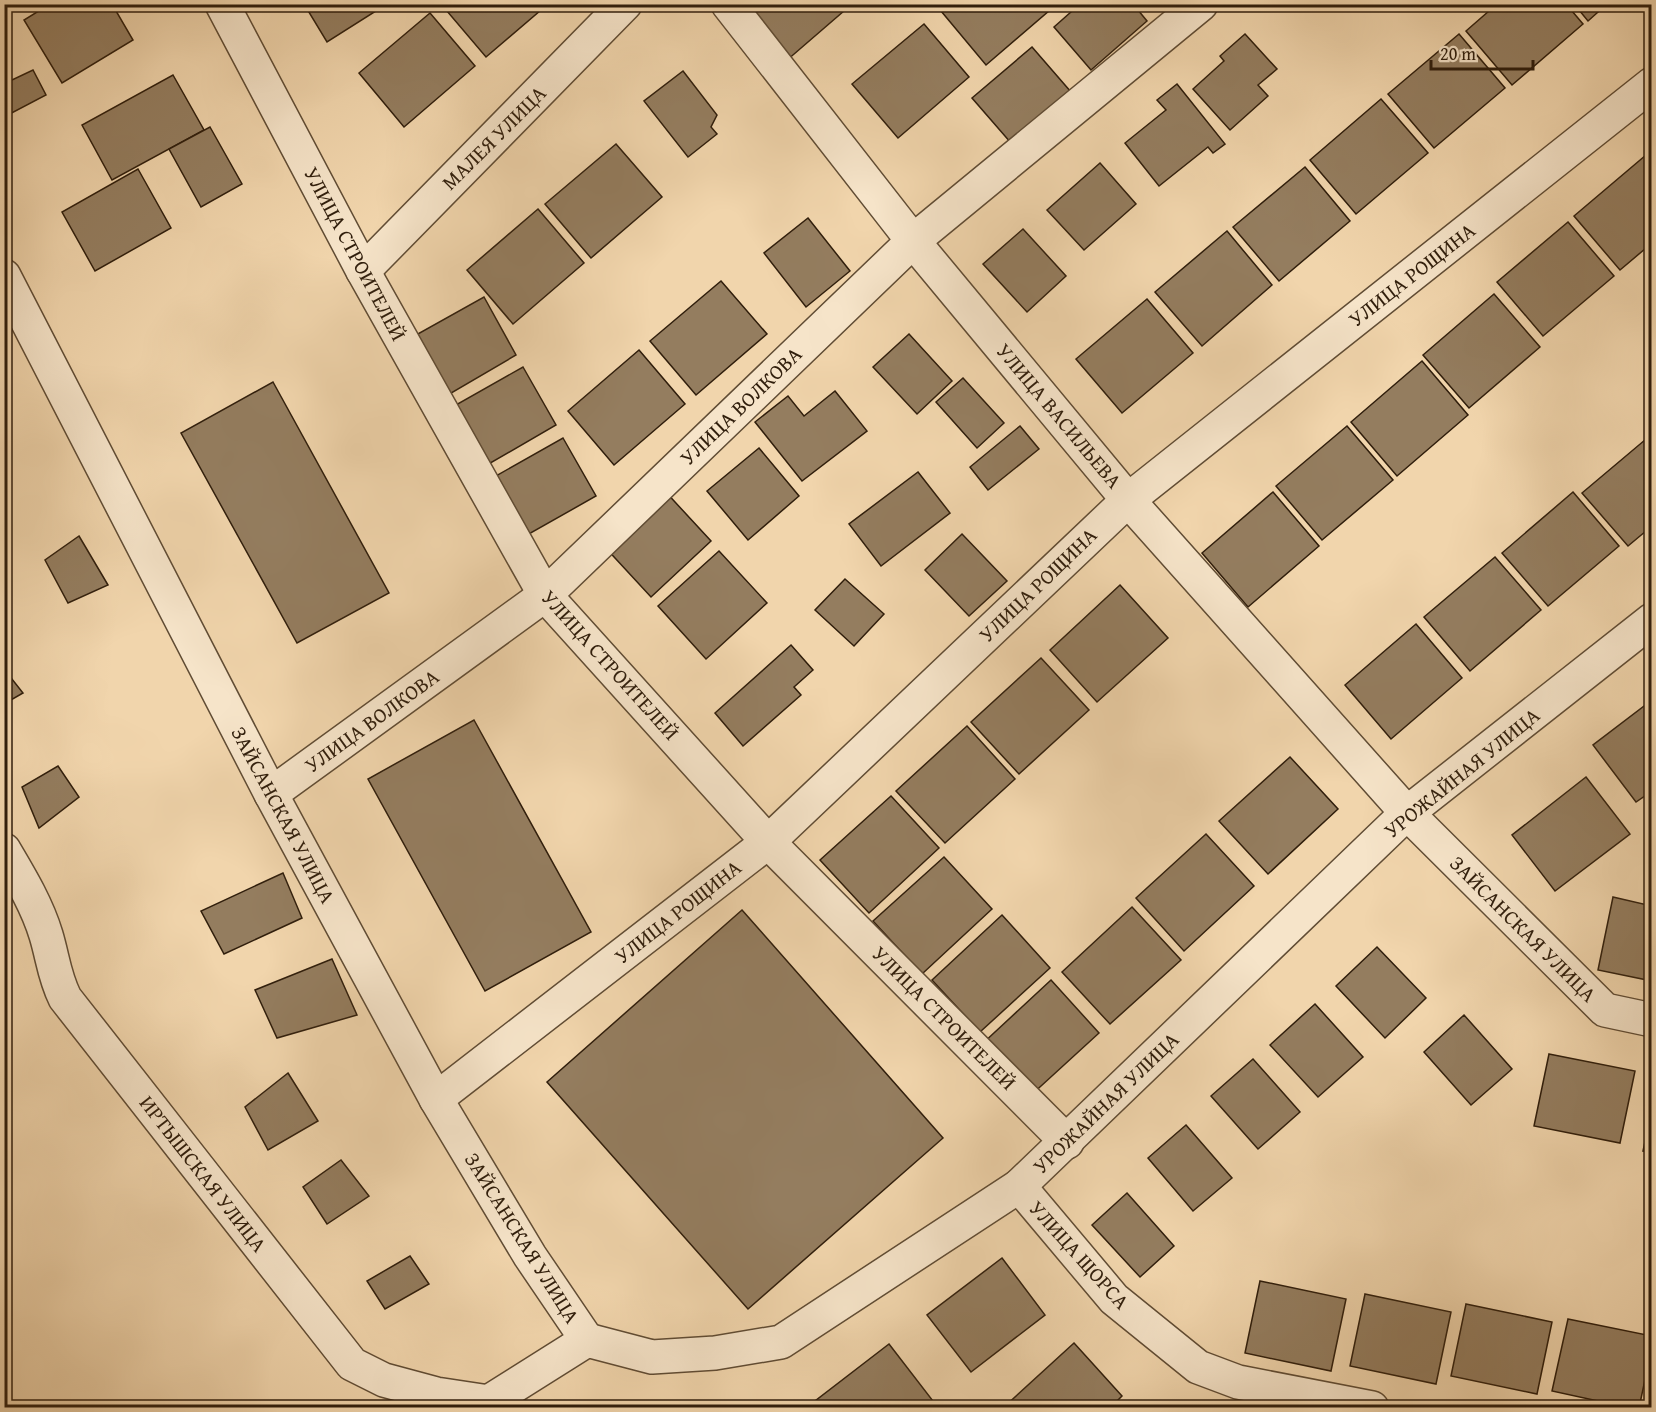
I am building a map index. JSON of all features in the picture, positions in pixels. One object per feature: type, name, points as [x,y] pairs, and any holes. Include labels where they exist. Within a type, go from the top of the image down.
[{"type":"street","name":"УЛИЦА СТРОИТЕЛЕЙ","points":[[222,4],[363,271],[544,595],[768,842],[1067,1142]]},
{"type":"street","name":"МАЛЕЯ УЛИЦА","points":[[363,271],[625,4]]},
{"type":"street","name":"УЛИЦА ВАСИЛЬЕВА","points":[[728,4],[913,241],[1128,500],[1407,813]]},
{"type":"street","name":"УЛИЦА ВОЛКОВА","points":[[271,794],[544,595],[913,241],[1201,4]]},
{"type":"street","name":"УЛИЦА РОЩИНА","points":[[436,1100],[768,842],[1128,500],[1652,84]]},
{"type":"street","name":"ЗАЙСАНСКАЯ УЛИЦА","points":[[4,276],[271,794],[436,1100],[530,1256],[587,1340]]},
{"type":"street","name":"УРОЖАЙНАЯ УЛИЦА","points":[[587,1340],[652,1357],[715,1353],[781,1342],[1019,1186],[1407,813],[1652,620]]},
{"type":"street","name":"ЗАЙСАНСКАЯ УЛИЦА","points":[[1407,813],[1605,1010],[1652,1020]]},
{"type":"street","name":"ИРТЫШСКАЯ УЛИЦА","points":[[4,850],[34,904],[46,935],[56,980],[65,998],[352,1364],[384,1380],[495,1406]]},
{"type":"street","name":"УЛИЦА ЩОРСА","points":[[1019,1186],[1114,1299],[1198,1367],[1238,1382],[1372,1407]]},
{"type":"street","points":[[495,1406],[529,1377],[587,1340]]},
{"type":"building","points":[[50,4],[112,4],[133,40],[62,83],[24,20]]},
{"type":"building","points":[[304,4],[387,4],[327,42]]},
{"type":"building","points":[[441,4],[548,4],[486,57]]},
{"type":"building","points":[[743,4],[852,4],[786,61]]},
{"type":"building","points":[[948,4],[1057,4],[986,65],[941,11]]},
{"type":"building","points":[[1080,4],[1133,4],[1147,21],[1091,70],[1054,27]]},
{"type":"building","points":[[1497,4],[1566,4],[1583,24],[1512,85],[1466,31]]},
{"type":"building","points":[[1574,4],[1607,4],[1588,21]]},
{"type":"building","points":[[430,13],[475,66],[404,127],[359,73]]},
{"type":"building","points":[[924,24],[969,77],[898,138],[852,84]]},
{"type":"building","points":[[1245,34],[1277,69],[1258,85],[1268,96],[1230,130],[1193,89],[1224,61],[1220,56]]},
{"type":"building","points":[[1459,34],[1505,88],[1434,148],[1388,94]]},
{"type":"building","points":[[1032,47],[1071,92],[1011,143],[972,98]]},
{"type":"building","points":[[4,65],[12,80],[33,70],[46,95],[4,117]]},
{"type":"building","points":[[683,71],[717,115],[711,127],[717,134],[688,157],[644,101]]},
{"type":"building","points":[[173,75],[204,130],[112,180],[82,125]]},
{"type":"building","points":[[1177,84],[1225,144],[1213,153],[1208,147],[1159,186],[1125,143],[1166,110],[1157,100]]},
{"type":"building","points":[[1381,99],[1428,153],[1356,214],[1310,160]]},
{"type":"building","points":[[210,127],[242,184],[201,207],[169,149]]},
{"type":"building","points":[[616,144],[662,197],[591,258],[545,204]]},
{"type":"building","points":[[1646,155],[1652,162],[1652,243],[1620,270],[1574,216]]},
{"type":"building","points":[[1100,163],[1136,204],[1084,250],[1047,210]]},
{"type":"building","points":[[1305,167],[1350,221],[1279,281],[1233,227]]},
{"type":"building","points":[[138,169],[171,228],[95,271],[62,212]]},
{"type":"building","points":[[538,209],[584,263],[513,324],[467,270]]},
{"type":"building","points":[[808,218],[850,271],[806,307],[764,253]]},
{"type":"building","points":[[1568,222],[1614,276],[1543,336],[1497,282]]},
{"type":"building","points":[[1023,229],[1066,276],[1027,312],[983,264]]},
{"type":"building","points":[[1227,231],[1272,285],[1202,346],[1155,292]]},
{"type":"building","points":[[721,281],[767,334],[696,395],[650,341]]},
{"type":"building","points":[[1494,294],[1540,347],[1469,408],[1423,355]]},
{"type":"building","points":[[484,297],[516,355],[441,399],[407,340]]},
{"type":"building","points":[[1147,299],[1193,353],[1122,413],[1076,359]]},
{"type":"building","points":[[909,334],[952,381],[917,414],[873,367]]},
{"type":"building","points":[[639,350],[685,404],[614,465],[568,411]]},
{"type":"building","points":[[1422,361],[1468,415],[1397,476],[1351,422]]},
{"type":"building","points":[[523,367],[556,425],[480,469],[447,410]]},
{"type":"building","points":[[963,378],[1004,423],[977,448],[936,402]]},
{"type":"building","points":[[273,382],[389,593],[297,643],[181,433]]},
{"type":"building","points":[[835,391],[867,431],[802,481],[755,422],[788,396],[804,416]]},
{"type":"building","points":[[1020,426],[1039,449],[988,490],[970,467]]},
{"type":"building","points":[[1347,426],[1393,480],[1322,540],[1276,486]]},
{"type":"building","points":[[1652,434],[1652,526],[1628,546],[1582,493]]},
{"type":"building","points":[[563,438],[596,496],[520,539],[487,481]]},
{"type":"building","points":[[759,448],[799,496],[748,540],[707,491]]},
{"type":"building","points":[[918,472],[950,513],[881,566],[849,524]]},
{"type":"building","points":[[663,489],[711,541],[651,597],[603,545]]},
{"type":"building","points":[[1273,492],[1319,546],[1248,607],[1202,553]]},
{"type":"building","points":[[1573,492],[1619,546],[1548,606],[1502,553]]},
{"type":"building","points":[[962,534],[1007,581],[969,616],[925,570]]},
{"type":"building","points":[[79,536],[108,585],[68,603],[45,560]]},
{"type":"building","points":[[719,551],[767,603],[706,659],[658,606]]},
{"type":"building","points":[[1495,557],[1541,610],[1470,671],[1424,617]]},
{"type":"building","points":[[845,579],[884,614],[854,646],[815,610]]},
{"type":"building","points":[[1120,585],[1168,638],[1097,702],[1050,650]]},
{"type":"building","points":[[1416,624],[1462,678],[1391,739],[1345,685]]},
{"type":"building","points":[[791,645],[813,670],[794,687],[801,695],[743,746],[715,713]]},
{"type":"building","points":[[1041,658],[1089,710],[1019,774],[971,722]]},
{"type":"building","points":[[4,669],[23,693],[4,704]]},
{"type":"building","points":[[1652,700],[1652,791],[1636,802],[1593,745]]},
{"type":"building","points":[[474,720],[591,932],[485,991],[368,779]]},
{"type":"building","points":[[967,726],[1015,779],[945,843],[896,791]]},
{"type":"building","points":[[1290,757],[1338,809],[1268,874],[1219,821]]},
{"type":"building","points":[[58,766],[79,797],[39,828],[22,787]]},
{"type":"building","points":[[1586,777],[1630,834],[1555,891],[1512,835]]},
{"type":"building","points":[[891,796],[939,848],[869,913],[820,860]]},
{"type":"building","points":[[1206,834],[1254,886],[1184,951],[1136,898]]},
{"type":"building","points":[[944,857],[992,909],[922,974],[873,921]]},
{"type":"building","points":[[283,873],[302,918],[224,954],[201,911]]},
{"type":"building","points":[[1613,897],[1652,906],[1652,981],[1598,970]]},
{"type":"building","points":[[1132,907],[1181,960],[1110,1024],[1062,972]]},
{"type":"building","points":[[742,910],[943,1138],[748,1309],[547,1082]]},
{"type":"building","points":[[1002,915],[1050,968],[980,1032],[932,980]]},
{"type":"building","points":[[1377,947],[1426,998],[1385,1038],[1336,986]]},
{"type":"building","points":[[332,959],[357,1015],[277,1038],[255,990]]},
{"type":"building","points":[[1051,980],[1099,1033],[1029,1097],[981,1045]]},
{"type":"building","points":[[1315,1004],[1363,1057],[1318,1097],[1270,1045]]},
{"type":"building","points":[[1464,1015],[1512,1069],[1471,1105],[1424,1052]]},
{"type":"building","points":[[1549,1054],[1635,1071],[1620,1143],[1534,1126]]},
{"type":"building","points":[[1253,1059],[1300,1112],[1258,1149],[1211,1096]]},
{"type":"building","points":[[288,1073],[318,1121],[268,1150],[245,1107]]},
{"type":"building","points":[[1652,1108],[1652,1152],[1643,1151]]},
{"type":"building","points":[[1186,1125],[1232,1178],[1193,1211],[1148,1158]]},
{"type":"building","points":[[341,1160],[369,1196],[327,1224],[303,1187]]},
{"type":"building","points":[[1127,1193],[1174,1246],[1140,1277],[1092,1225]]},
{"type":"building","points":[[410,1256],[429,1284],[385,1309],[367,1281]]},
{"type":"building","points":[[1002,1258],[1045,1315],[971,1372],[927,1315]]},
{"type":"building","points":[[1260,1281],[1346,1299],[1331,1371],[1245,1353]]},
{"type":"building","points":[[1365,1294],[1451,1312],[1436,1384],[1350,1366]]},
{"type":"building","points":[[1466,1304],[1552,1322],[1537,1394],[1451,1376]]},
{"type":"building","points":[[1568,1319],[1652,1336],[1652,1347],[1639,1408],[1552,1391]]},
{"type":"building","points":[[1074,1343],[1122,1396],[1110,1408],[1003,1408]]},
{"type":"building","points":[[889,1344],[933,1401],[924,1408],[819,1408],[815,1401]]}]
